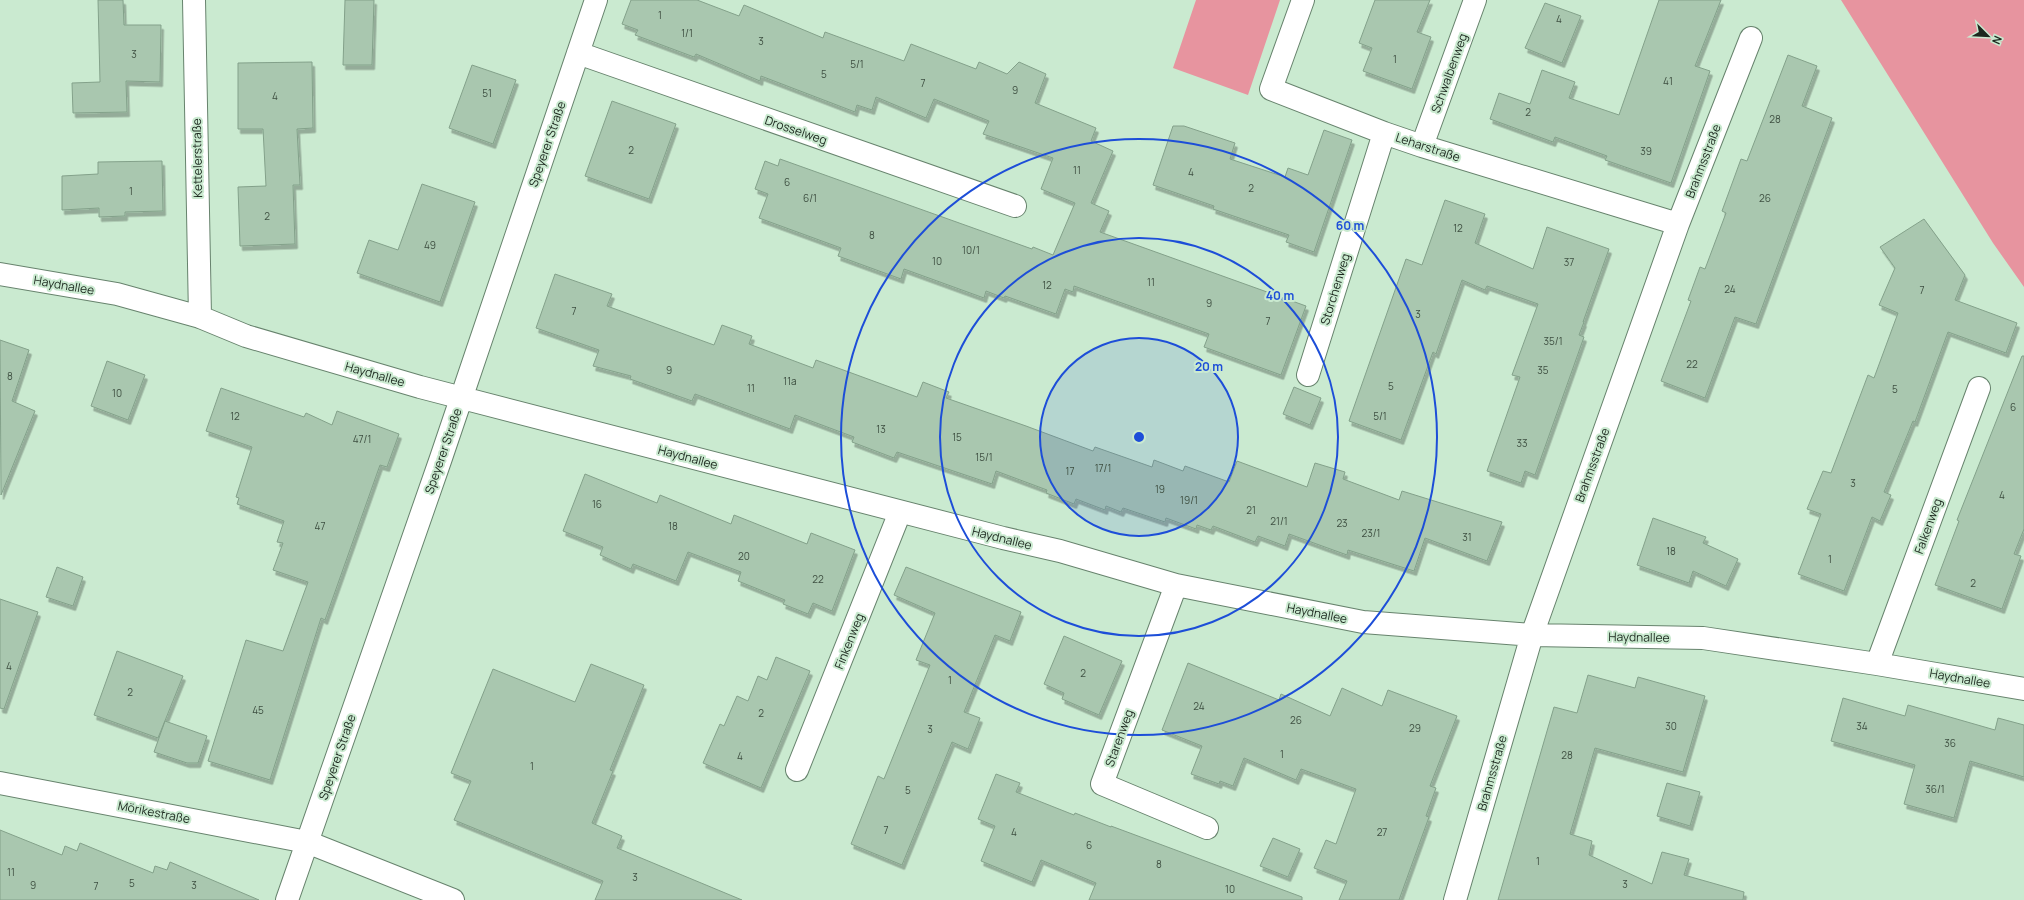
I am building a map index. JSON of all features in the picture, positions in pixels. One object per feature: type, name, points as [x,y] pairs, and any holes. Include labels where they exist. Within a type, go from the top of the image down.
[{"type":"street","name":"Kettelerstraße","points":[[194,0],[200,317]]},
{"type":"street","name":"Speyerer Straße","points":[[287,900],[596,0]]},
{"type":"street","name":"Leharstraße","points":[[1304,0],[1271,89],[1384,133],[1422,146],[1678,224]]},
{"type":"street","name":"Schwalbenweg","points":[[1422,146],[1475,0]]},
{"type":"street","name":"Brahmsstraße","points":[[1455,900],[1532,635],[1678,224],[1751,38]]},
{"type":"street","name":"Drosselweg","points":[[578,53],[1014,206]]},
{"type":"street","name":"Storchenweg","points":[[1308,375],[1384,133]]},
{"type":"street","name":"Haydnallee","points":[[0,274],[117,294],[200,317],[246,336],[460,398],[1060,552],[1176,585],[1363,622],[1532,635],[1703,638],[1877,664],[2024,689]]},
{"type":"street","name":"Falkenweg","points":[[1877,664],[1979,388]]},
{"type":"street","name":"Finkenweg","points":[[798,770],[900,512]]},
{"type":"street","name":"Starenweg","points":[[1176,585],[1102,784],[1206,828]]},
{"type":"street","name":"Mörikestraße","points":[[0,783],[307,842],[453,900]]},
{"type":"shaded area","points":[[1196,0],[1280,0],[1248,95],[1173,68]]},
{"type":"shaded area","points":[[1841,0],[2024,0],[2024,287],[1993,243]]},
{"type":"building","points":[[98,0],[123,0],[124,25],[161,25],[160,82],[126,81],[127,112],[73,113],[72,83],[100,82]]},
{"type":"building","points":[[345,0],[374,0],[372,65],[343,65]]},
{"type":"building","points":[[631,0],[697,0],[739,16],[744,5],[823,38],[825,32],[904,61],[911,44],[976,69],[979,62],[1007,74],[1019,62],[1046,74],[1035,103],[1096,128],[1091,141],[1113,151],[1091,203],[1109,211],[1100,232],[1306,306],[1281,375],[1204,347],[1209,334],[1074,286],[1073,292],[1065,289],[1056,314],[986,291],[984,298],[904,269],[901,279],[838,256],[841,248],[759,218],[768,194],[755,189],[765,161],[778,166],[780,159],[1032,249],[1033,247],[1053,255],[1075,203],[1041,189],[1053,158],[983,134],[989,121],[934,99],[926,118],[876,97],[872,110],[857,105],[855,112],[761,76],[760,81],[696,54],[694,57],[635,35],[638,30],[622,24]]},
{"type":"building","points":[[1375,0],[1430,0],[1417,32],[1431,37],[1412,89],[1363,71],[1372,48],[1359,43]]},
{"type":"building","points":[[1659,0],[1721,0],[1695,66],[1710,71],[1671,183],[1605,160],[1607,156],[1555,137],[1553,142],[1490,119],[1499,93],[1530,104],[1542,70],[1575,82],[1569,98],[1619,115]]},
{"type":"building","points":[[1545,3],[1581,16],[1562,63],[1525,48]]},
{"type":"building","points":[[1788,55],[1817,66],[1802,106],[1832,118],[1756,324],[1735,317],[1705,398],[1661,381],[1691,301],[1688,300],[1700,267],[1705,269],[1726,213],[1722,211],[1741,159],[1747,161]]},
{"type":"building","points":[[312,62],[313,128],[297,129],[300,185],[293,185],[295,244],[240,246],[238,187],[266,186],[263,129],[238,129],[238,63]]},
{"type":"building","points":[[472,65],[516,80],[493,144],[449,128]]},
{"type":"building","points":[[612,101],[676,124],[649,199],[585,176]]},
{"type":"building","points":[[1173,126],[1184,126],[1235,143],[1230,159],[1285,177],[1288,168],[1308,175],[1324,130],[1352,140],[1314,252],[1286,242],[1289,235],[1213,209],[1214,206],[1153,185]]},
{"type":"building","points":[[162,161],[163,211],[125,212],[125,216],[99,217],[99,208],[62,210],[62,176],[98,174],[98,162]]},
{"type":"building","points":[[422,184],[475,202],[440,302],[357,273],[369,240],[398,250]]},
{"type":"building","points":[[1445,200],[1485,214],[1475,243],[1533,269],[1547,227],[1609,249],[1579,335],[1584,337],[1535,475],[1525,471],[1521,483],[1487,471],[1520,377],[1512,375],[1538,304],[1487,286],[1485,290],[1462,280],[1436,354],[1433,352],[1401,440],[1349,421],[1406,259],[1422,265]]},
{"type":"building","points":[[1924,219],[1965,275],[1955,300],[2017,323],[2006,353],[1948,332],[1915,422],[1913,421],[1884,492],[1891,495],[1880,521],[1872,517],[1844,591],[1798,574],[1821,514],[1807,509],[1823,471],[1831,473],[1868,375],[1874,378],[1898,313],[1879,305],[1895,268],[1880,247]]},
{"type":"building","points":[[555,274],[612,294],[607,306],[714,345],[722,325],[752,336],[749,344],[813,368],[816,360],[917,397],[923,382],[949,392],[946,398],[1093,451],[1095,447],[1152,467],[1154,460],[1183,471],[1185,466],[1229,482],[1237,461],[1307,487],[1315,463],[1345,472],[1343,479],[1399,500],[1402,491],[1502,522],[1487,561],[1425,538],[1414,571],[1348,550],[1347,555],[1289,534],[1285,546],[1258,536],[1255,542],[1213,526],[1211,530],[1197,525],[1196,529],[1166,518],[1165,522],[1123,508],[1121,512],[1106,506],[1105,510],[1076,499],[1074,504],[1046,493],[1047,490],[996,471],[992,484],[897,452],[894,458],[852,442],[854,437],[795,415],[790,429],[695,394],[692,401],[630,379],[631,376],[593,366],[599,350],[536,328]]},
{"type":"building","points":[[0,340],[29,350],[12,401],[35,411],[1,495]]},
{"type":"building","points":[[2022,356],[2024,356],[2024,529],[2014,554],[2021,556],[2002,609],[1935,585],[1959,521],[1957,520]]},
{"type":"building","points":[[107,361],[145,375],[128,420],[91,406]]},
{"type":"building","points":[[1294,387],[1321,398],[1310,425],[1283,414]]},
{"type":"building","points":[[221,388],[304,417],[306,413],[332,425],[337,411],[399,434],[387,467],[380,465],[325,620],[321,618],[270,780],[208,761],[246,640],[283,651],[308,582],[273,570],[283,543],[277,542],[284,521],[237,504],[239,498],[236,497],[252,447],[206,431]]},
{"type":"building","points":[[585,474],[657,503],[660,495],[731,524],[734,515],[807,544],[811,533],[855,550],[832,611],[813,603],[808,614],[783,604],[785,600],[738,581],[741,572],[688,552],[676,581],[633,564],[631,569],[600,555],[603,547],[563,531]]},
{"type":"building","points":[[1653,518],[1706,537],[1703,543],[1738,559],[1726,586],[1693,571],[1689,583],[1637,565]]},
{"type":"building","points":[[57,567],[83,577],[73,606],[46,597]]},
{"type":"building","points":[[906,567],[1021,612],[1010,641],[995,635],[964,712],[980,718],[968,749],[952,742],[902,865],[851,844],[878,776],[884,779],[930,665],[916,660],[935,613],[894,595]]},
{"type":"building","points":[[0,599],[38,612],[4,709],[0,708]]},
{"type":"building","points":[[1064,636],[1122,661],[1099,715],[1062,699],[1064,693],[1044,684]]},
{"type":"building","points":[[117,651],[183,676],[158,738],[94,715]]},
{"type":"building","points":[[776,657],[810,671],[761,788],[703,763],[720,724],[724,726],[737,696],[748,701],[758,676],[767,680]]},
{"type":"building","points":[[1188,663],[1279,700],[1281,694],[1330,716],[1342,688],[1382,706],[1388,690],[1457,716],[1430,786],[1436,788],[1426,816],[1429,817],[1399,900],[1339,900],[1347,881],[1314,868],[1326,840],[1336,844],[1356,789],[1301,769],[1296,780],[1244,758],[1233,786],[1220,781],[1219,784],[1191,774],[1202,746],[1162,730]]},
{"type":"building","points":[[591,664],[644,685],[610,770],[613,771],[592,823],[622,836],[617,848],[742,900],[595,900],[603,881],[454,820],[471,781],[451,773],[493,669],[575,702]]},
{"type":"building","points":[[1588,675],[1635,688],[1638,677],[1705,696],[1683,772],[1595,748],[1570,834],[1592,841],[1589,855],[1652,884],[1662,852],[1689,859],[1684,875],[1744,892],[1743,900],[1498,900],[1554,707],[1577,713]]},
{"type":"building","points":[[1843,698],[1905,716],[1908,705],[1995,730],[1998,718],[2024,725],[2024,777],[1970,761],[1954,818],[1904,804],[1915,765],[1831,741]]},
{"type":"building","points":[[165,721],[207,736],[198,763],[187,763],[154,752]]},
{"type":"building","points":[[996,774],[1020,783],[1016,792],[1074,815],[1075,813],[1302,897],[1302,900],[1089,900],[1096,883],[1041,860],[1032,882],[981,861],[995,826],[978,819]]},
{"type":"building","points":[[1667,783],[1700,792],[1690,826],[1657,816]]},
{"type":"building","points":[[0,830],[62,855],[65,846],[77,851],[80,843],[153,873],[155,866],[167,870],[170,862],[259,900],[0,900]]},
{"type":"building","points":[[1273,838],[1300,849],[1288,877],[1260,866]]}]
